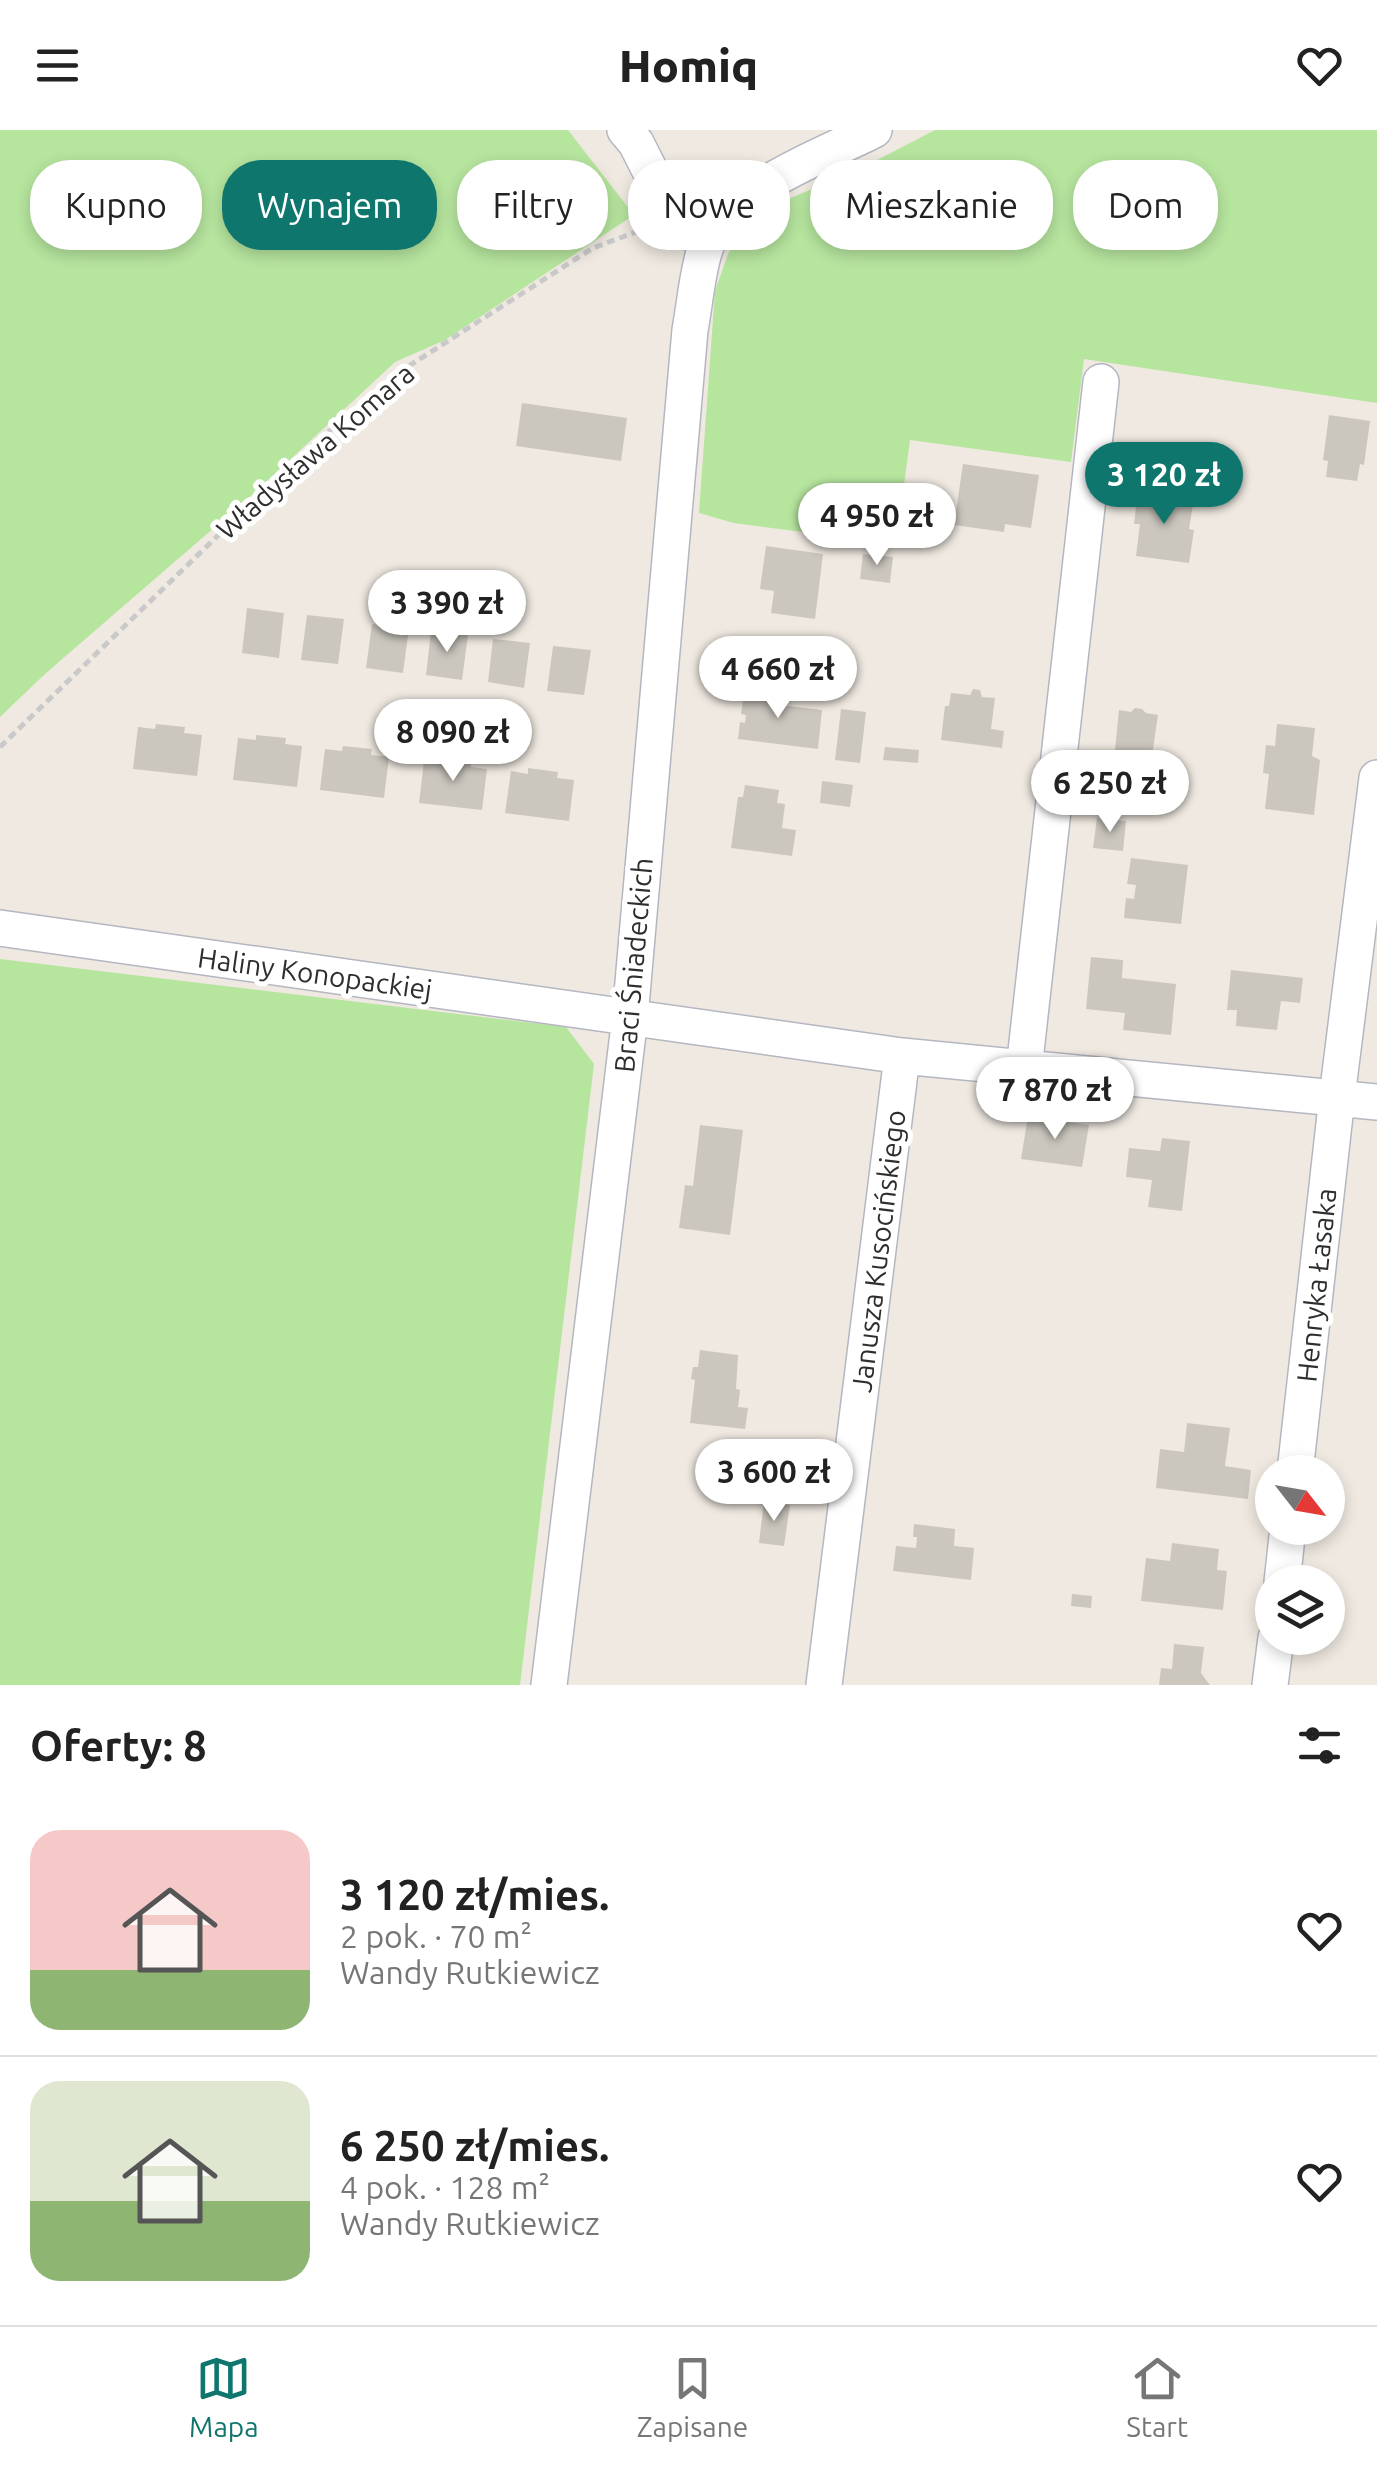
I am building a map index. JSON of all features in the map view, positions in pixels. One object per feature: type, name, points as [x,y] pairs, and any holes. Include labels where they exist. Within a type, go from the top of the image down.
[{"type":"street","points":[[625,130],[645,160]]},
{"type":"street","points":[[790,173],[874,130]]},
{"type":"street","name":"Braci Śniadeckich","points":[[549,1685],[630,1017],[690,330],[706,250]]},
{"type":"street","points":[[1024,1070],[1101,382]]},
{"type":"street","name":"Henryka Łasaka","points":[[1296,1455],[1377,778]]},
{"type":"street","name":"Haliny Konopackiej","points":[[0,928],[902,1056],[1377,1102]]},
{"type":"street","name":"Janusza Kusocińskiego","points":[[824,1685],[902,1056]]},
{"type":"street","points":[[1270,1685],[1274,1655]]},
{"type":"path","name":"Władysława Komara","points":[[0,747],[302,454],[401,371],[594,248],[628,235]]},
{"type":"green space","points":[[0,130],[568,130],[591,160],[457,160],[457,250],[581,250],[445,340],[395,362],[252,495],[0,717]]},
{"type":"green space","points":[[935,130],[1377,130],[1377,403],[1084,359],[1071,462],[910,440],[896,544],[734,523],[699,513],[715,291],[731,250],[790,250],[790,198],[810,190],[810,250],[1053,250],[1053,160],[877,160]]},
{"type":"green space","points":[[608,182],[628,207],[628,219],[608,232]]},
{"type":"green space","points":[[0,959],[566,1027],[594,1064],[520,1685],[0,1685]]},
{"type":"building","points":[[522,403],[627,418],[621,461],[516,446]]},
{"type":"building","points":[[1329,415],[1370,421],[1364,465],[1360,464],[1357,481],[1326,477],[1328,461],[1323,460]]},
{"type":"building","points":[[963,464],[1039,475],[1031,528],[1005,524],[1004,532],[954,525]]},
{"type":"building","points":[[1138,491],[1194,498],[1189,563],[1136,556],[1140,524],[1134,524]]},
{"type":"building","points":[[766,546],[823,554],[815,619],[771,613],[774,591],[760,589]]},
{"type":"building","points":[[863,554],[893,557],[890,583],[860,579]]},
{"type":"building","points":[[247,608],[284,613],[279,658],[242,653]]},
{"type":"building","points":[[307,615],[344,619],[338,664],[301,660]]},
{"type":"building","points":[[372,624],[409,628],[403,673],[366,668]]},
{"type":"building","points":[[431,631],[468,635],[462,680],[426,675]]},
{"type":"building","points":[[493,639],[530,643],[524,688],[488,682]]},
{"type":"building","points":[[553,646],[591,650],[584,695],[547,691]]},
{"type":"building","points":[[745,686],[774,690],[772,704],[822,710],[818,749],[738,739],[740,722],[745,723],[746,715],[741,714]]},
{"type":"building","points":[[973,689],[980,690],[982,697],[995,698],[991,729],[1004,731],[1002,748],[941,740],[945,706],[949,706],[951,693],[970,695]]},
{"type":"building","points":[[1135,708],[1158,715],[1148,783],[1112,779],[1119,710],[1131,712]]},
{"type":"building","points":[[841,709],[866,712],[860,763],[835,760]]},
{"type":"building","points":[[156,724],[185,727],[184,733],[202,735],[197,776],[133,769],[138,727],[155,729]]},
{"type":"building","points":[[1277,724],[1315,728],[1312,756],[1320,760],[1314,815],[1265,809],[1269,774],[1263,773],[1266,745],[1275,746]]},
{"type":"building","points":[[256,735],[286,738],[285,744],[302,746],[297,787],[233,780],[238,738],[256,740]]},
{"type":"building","points":[[343,746],[372,749],[371,755],[389,757],[384,798],[320,790],[325,749],[342,751]]},
{"type":"building","points":[[885,747],[919,750],[918,763],[883,760]]},
{"type":"building","points":[[441,758],[471,761],[471,767],[487,769],[482,810],[419,803],[424,761],[440,763]]},
{"type":"building","points":[[528,768],[558,772],[557,778],[574,780],[569,821],[505,813],[511,771],[528,774]]},
{"type":"building","points":[[822,781],[853,785],[850,807],[820,803]]},
{"type":"building","points":[[745,785],[779,790],[777,803],[785,804],[782,828],[796,830],[792,856],[731,848],[738,797],[743,797]]},
{"type":"building","points":[[1097,818],[1126,821],[1123,851],[1093,848]]},
{"type":"building","points":[[1131,858],[1188,865],[1181,924],[1124,918],[1126,898],[1134,899],[1136,885],[1127,884]]},
{"type":"building","points":[[1091,957],[1123,960],[1122,978],[1176,984],[1171,1035],[1123,1030],[1125,1013],[1086,1009]]},
{"type":"building","points":[[1231,970],[1303,978],[1300,1003],[1281,1001],[1277,1030],[1236,1026],[1237,1010],[1227,1010]]},
{"type":"building","points":[[1028,1116],[1089,1125],[1082,1167],[1021,1159]]},
{"type":"building","points":[[700,1125],[743,1130],[730,1235],[679,1228],[685,1185],[693,1186]]},
{"type":"building","points":[[1162,1138],[1190,1141],[1182,1211],[1148,1207],[1152,1180],[1126,1177],[1129,1148],[1160,1151]]},
{"type":"building","points":[[700,1350],[738,1355],[736,1389],[740,1390],[738,1407],[748,1408],[745,1429],[690,1423],[695,1380],[691,1379],[693,1367],[698,1367]]},
{"type":"building","points":[[1187,1423],[1230,1428],[1225,1466],[1251,1470],[1248,1499],[1156,1488],[1160,1449],[1184,1452]]},
{"type":"building","points":[[764,1501],[790,1505],[784,1546],[759,1543]]},
{"type":"building","points":[[914,1524],[955,1529],[954,1546],[974,1548],[971,1580],[893,1571],[896,1546],[916,1548]]},
{"type":"building","points":[[1172,1543],[1219,1549],[1217,1570],[1227,1571],[1223,1610],[1141,1601],[1146,1558],[1170,1561]]},
{"type":"building","points":[[1072,1594],[1092,1596],[1091,1608],[1071,1606]]},
{"type":"building","points":[[1174,1644],[1204,1647],[1201,1673],[1210,1685],[1159,1685],[1161,1668],[1172,1669]]}]
